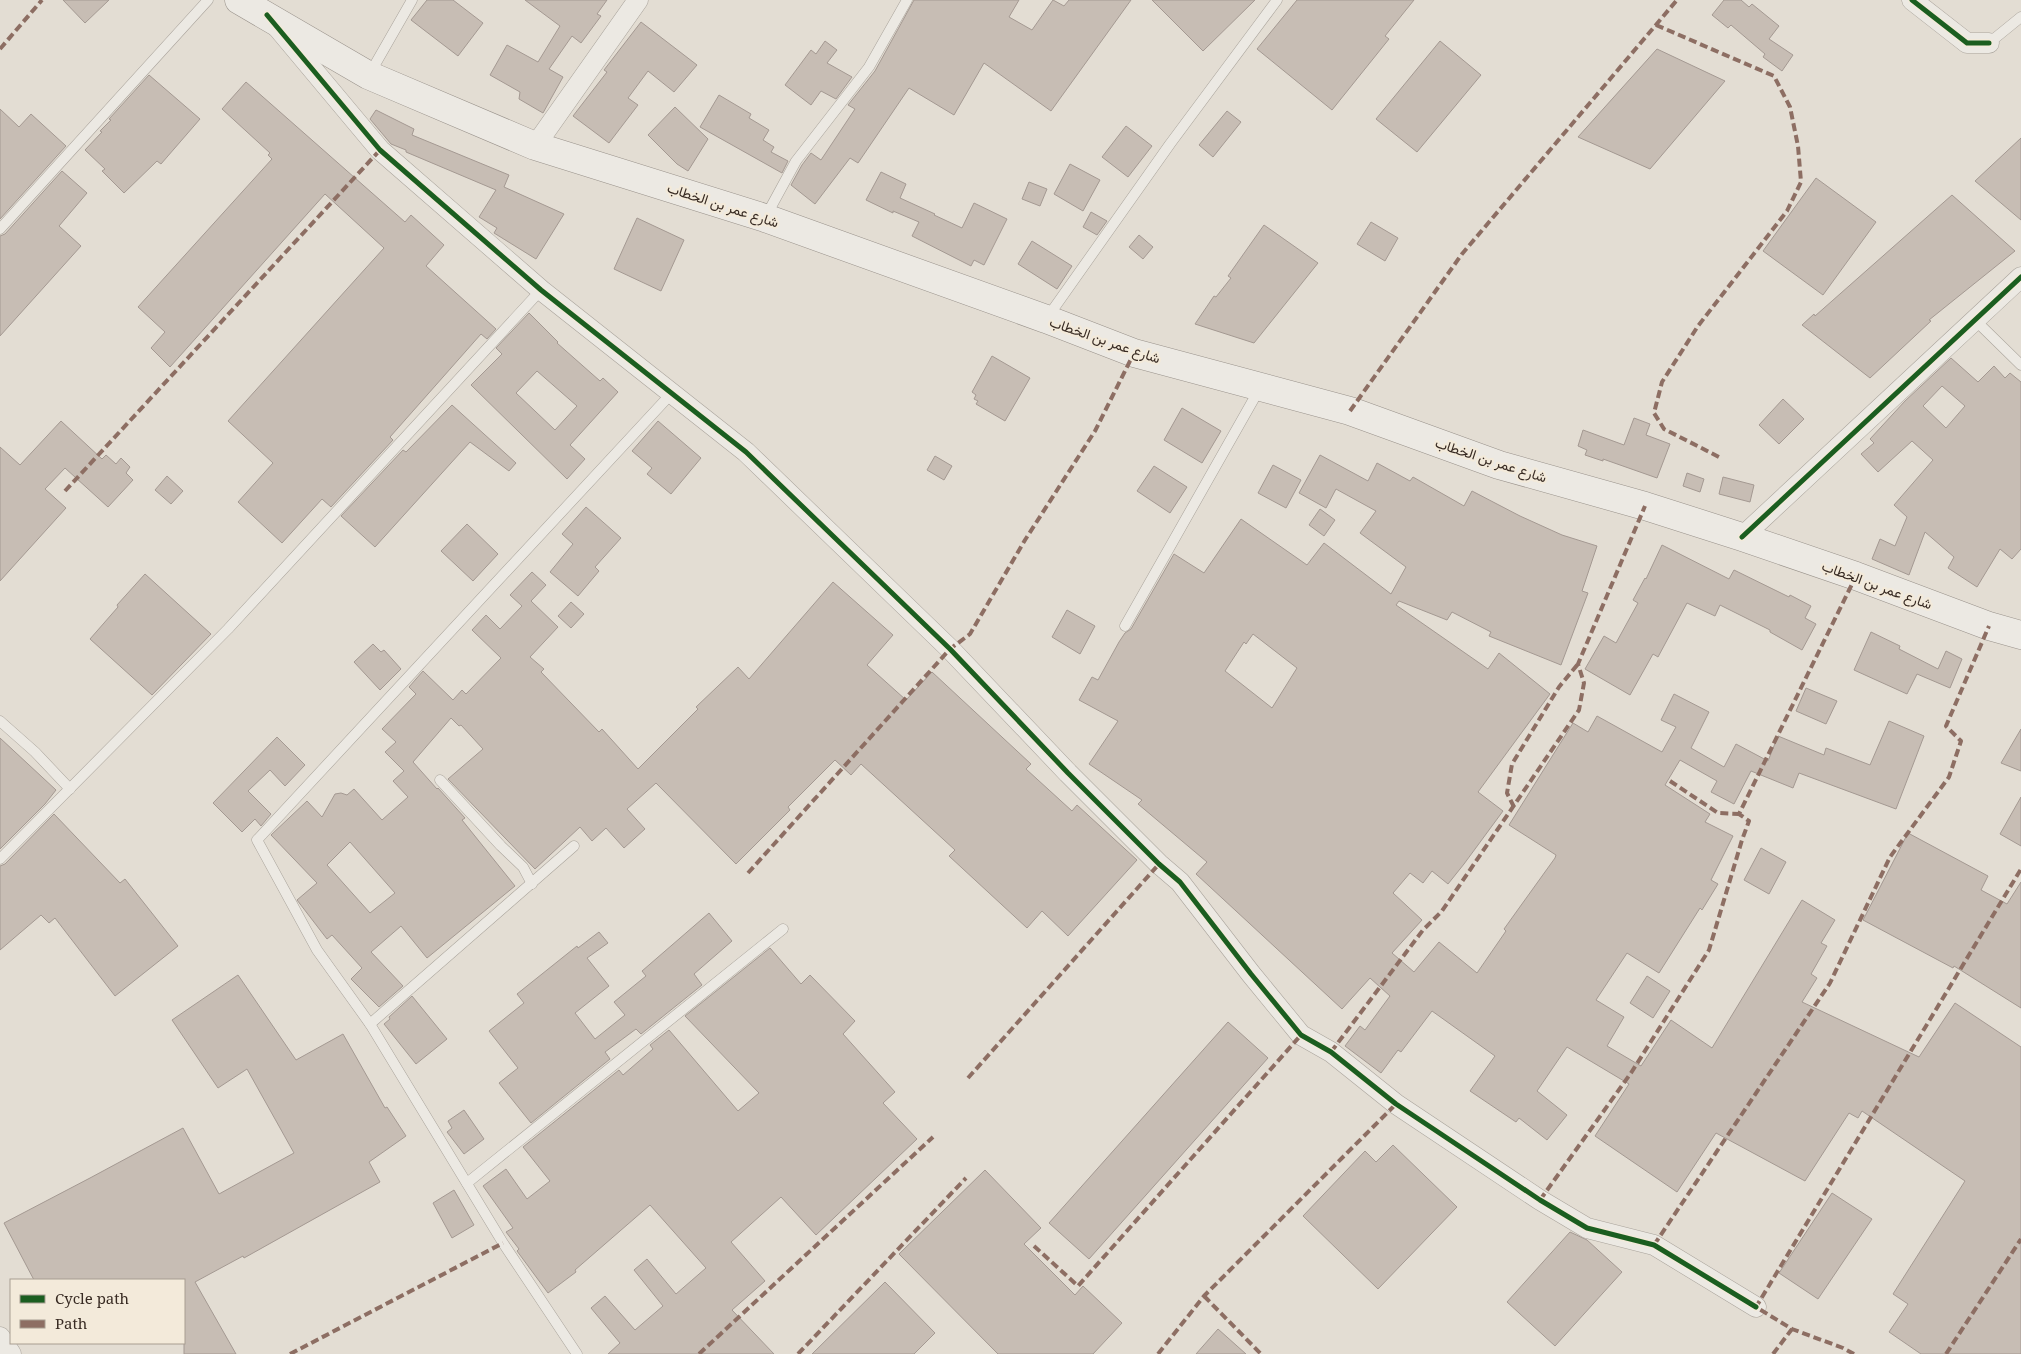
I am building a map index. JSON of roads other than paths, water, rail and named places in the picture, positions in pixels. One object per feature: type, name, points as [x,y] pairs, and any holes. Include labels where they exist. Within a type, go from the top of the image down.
[{"type":"main road","name":"شارع عمر بن الخطاب","points":[[239,0],[368,75],[535,146],[764,218],[1046,319],[1134,353],[1350,411],[1499,465],[1645,506],[1742,537],[1856,576],[1989,626],[2021,634]]},
{"type":"street","points":[[535,146],[638,0]]},
{"type":"street","points":[[1912,0],[1967,43],[1989,43]]},
{"type":"street","points":[[267,15],[380,150],[541,290],[746,452],[950,649],[1068,773],[1159,864],[1180,882],[1301,1035],[1331,1052],[1396,1104],[1540,1200],[1587,1228],[1654,1245],[1756,1307]]},
{"type":"street","points":[[1742,537],[1974,319],[2021,278]]},
{"type":"lane","points":[[0,228],[208,0]]},
{"type":"lane","points":[[368,75],[412,0]]},
{"type":"lane","points":[[764,218],[796,161],[868,67],[907,0]]},
{"type":"lane","points":[[1046,319],[1170,144],[1277,0]]},
{"type":"lane","points":[[1989,43],[2021,17]]},
{"type":"lane","points":[[0,859],[228,629],[541,290]]},
{"type":"lane","points":[[1974,319],[2021,364]]},
{"type":"lane","points":[[1126,626],[1261,387]]},
{"type":"lane","points":[[576,1354],[503,1243],[370,1024],[317,950],[256,840],[671,394]]},
{"type":"lane","points":[[0,721],[36,752],[70,789]]},
{"type":"lane","points":[[440,780],[523,867],[532,884]]},
{"type":"lane","points":[[370,1024],[574,846]]},
{"type":"lane","points":[[467,1183],[783,929]]}]
